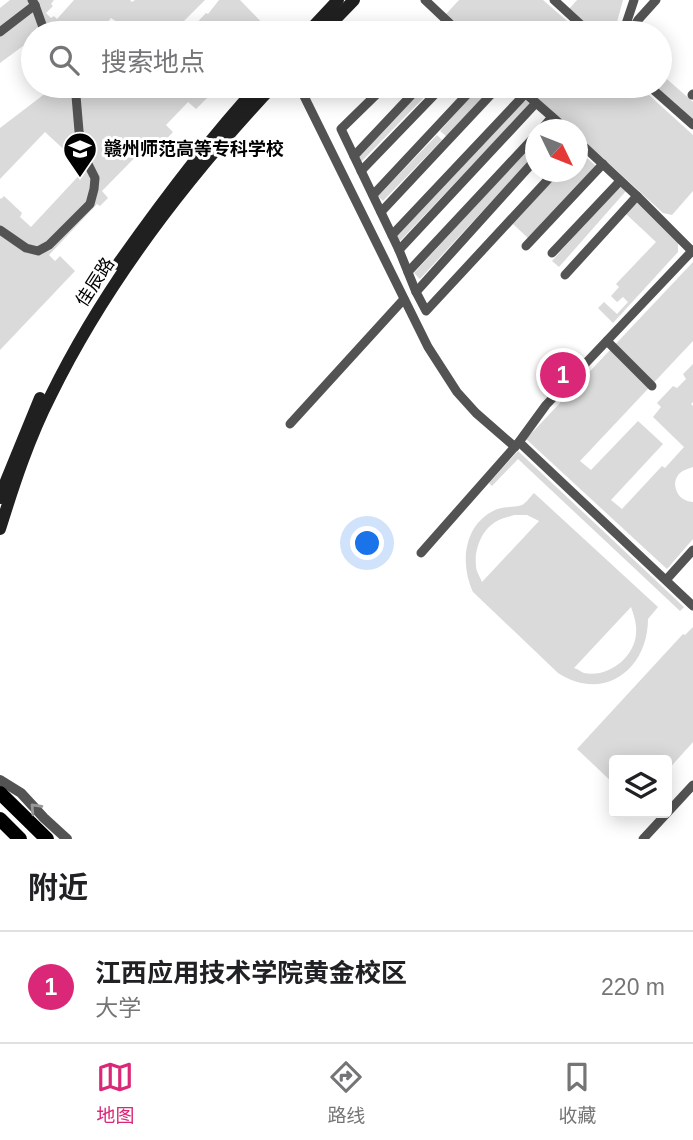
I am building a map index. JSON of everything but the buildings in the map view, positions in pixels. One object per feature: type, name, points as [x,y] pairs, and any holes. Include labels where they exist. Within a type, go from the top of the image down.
[{"type":"main road","points":[[318,21],[338,0]]},
{"type":"main road","points":[[334,21],[354,0]]},
{"type":"main road","name":"佳辰路","points":[[0,498],[41,395],[75,332],[155,212],[247,98]]},
{"type":"main road","name":"佳辰路","points":[[0,529],[14,483],[49,398],[81,337],[119,276],[162,216],[262,98]]},
{"type":"main road","points":[[2,793],[47,839]]},
{"type":"main road","points":[[0,819],[11,832]]},
{"type":"street","points":[[425,0],[447,21]]},
{"type":"street","points":[[554,0],[577,21]]},
{"type":"street","points":[[627,21],[634,0]]},
{"type":"street","points":[[637,21],[656,0]]},
{"type":"street","points":[[0,32],[33,2],[40,21]]},
{"type":"street","points":[[0,230],[26,248],[38,251],[48,245],[90,204],[95,178],[85,158],[76,98]]},
{"type":"street","points":[[305,98],[428,347],[457,392],[476,413],[517,445],[693,606]]},
{"type":"street","points":[[373,98],[341,129],[426,311],[546,182]]},
{"type":"street","points":[[354,156],[409,98]]},
{"type":"street","points":[[361,171],[431,98]]},
{"type":"street","points":[[373,195],[464,98]]},
{"type":"street","points":[[381,212],[488,98]]},
{"type":"street","points":[[391,235],[521,98]]},
{"type":"street","points":[[531,98],[552,117]]},
{"type":"street","points":[[663,98],[693,125]]},
{"type":"street","points":[[398,250],[536,103]]},
{"type":"street","points":[[408,272],[525,147]]},
{"type":"street","points":[[421,553],[517,445],[546,405],[693,251],[588,152]]},
{"type":"street","points":[[526,246],[603,164]]},
{"type":"street","points":[[416,292],[525,171]]},
{"type":"street","points":[[552,253],[620,181]]},
{"type":"street","points":[[565,275],[637,196]]},
{"type":"street","points":[[290,424],[404,299]]},
{"type":"street","points":[[607,341],[652,386]]},
{"type":"street","points":[[666,580],[693,550]]},
{"type":"street","points":[[0,780],[21,793],[67,839]]},
{"type":"street","points":[[643,839],[693,785]]},
{"type":"shaded area","points":[[10,0],[54,0],[51,4],[53,6],[46,13],[57,19],[74,0],[205,0],[184,21],[116,21],[111,18],[109,21],[21,21],[21,47],[0,63],[0,8]]},
{"type":"shaded area","points":[[219,0],[240,0],[260,21],[198,21]]},
{"type":"shaded area","points":[[459,0],[543,0],[567,21],[454,21],[446,14]]},
{"type":"shaded area","points":[[577,0],[623,0],[617,21],[582,21],[569,9]]},
{"type":"shaded area","points":[[672,84],[693,102],[693,120],[668,98],[672,98]]},
{"type":"shaded area","points":[[39,98],[207,98],[196,109],[188,102],[166,125],[173,132],[161,145],[153,139],[102,191],[108,198],[100,206],[97,204],[49,255],[55,261],[60,256],[75,271],[0,350],[0,198],[4,196],[22,213],[20,217],[31,227],[85,169],[45,132],[0,179],[0,128]]},
{"type":"shaded area","points":[[413,98],[423,98],[360,163],[357,156]]},
{"type":"shaded area","points":[[469,98],[481,98],[447,137],[440,131]]},
{"type":"shaded area","points":[[537,98],[652,98],[693,135],[693,191],[672,215],[663,213],[588,144],[588,119],[561,119]]},
{"type":"shaded area","points":[[525,100],[530,104],[400,241],[396,236]]},
{"type":"shaded area","points":[[437,135],[442,140],[383,201],[378,196]]},
{"type":"shaded area","points":[[525,152],[525,165],[420,279],[414,273]]},
{"type":"shaded area","points":[[588,159],[596,166],[588,175]]},
{"type":"shaded area","points":[[552,182],[581,182],[529,239],[513,224]]},
{"type":"shaded area","points":[[619,185],[626,191],[559,267],[552,261]]},
{"type":"shaded area","points":[[638,202],[678,241],[678,252],[613,323],[598,308],[604,302],[617,314],[628,302],[623,297],[617,302],[611,296],[619,287],[616,284],[656,242],[625,213]]},
{"type":"shaded area","points":[[693,262],[693,341],[580,461],[591,470],[638,421],[663,444],[611,500],[622,509],[662,466],[665,468],[684,447],[653,417],[661,407],[657,403],[673,386],[677,388],[686,379],[683,374],[693,364],[693,467],[681,472],[675,484],[680,497],[693,502],[693,539],[667,569],[526,439]]},
{"type":"shaded area","points":[[518,451],[684,607],[680,611],[518,459],[492,486],[489,483]]},
{"type":"shaded area","points":[[534,493],[658,607],[648,619],[646,637],[632,666],[607,682],[591,684],[575,681],[558,673],[473,592],[466,569],[466,558],[467,546],[476,525],[495,510],[522,505]],"holes":[[[514,515],[527,515],[539,521],[482,582],[476,566],[480,540],[492,525]],[[631,607],[636,634],[625,658],[610,669],[593,674],[574,668]]]},
{"type":"shaded area","points":[[693,627],[693,742],[672,765],[672,755],[609,755],[609,779],[577,749],[683,634]]},
{"type":"place","name":"赣州师范高等专科学校","points":[[80,179]]},
{"type":"place","name":"江西应用技术学院黄金校区","points":[[563,375]]}]
